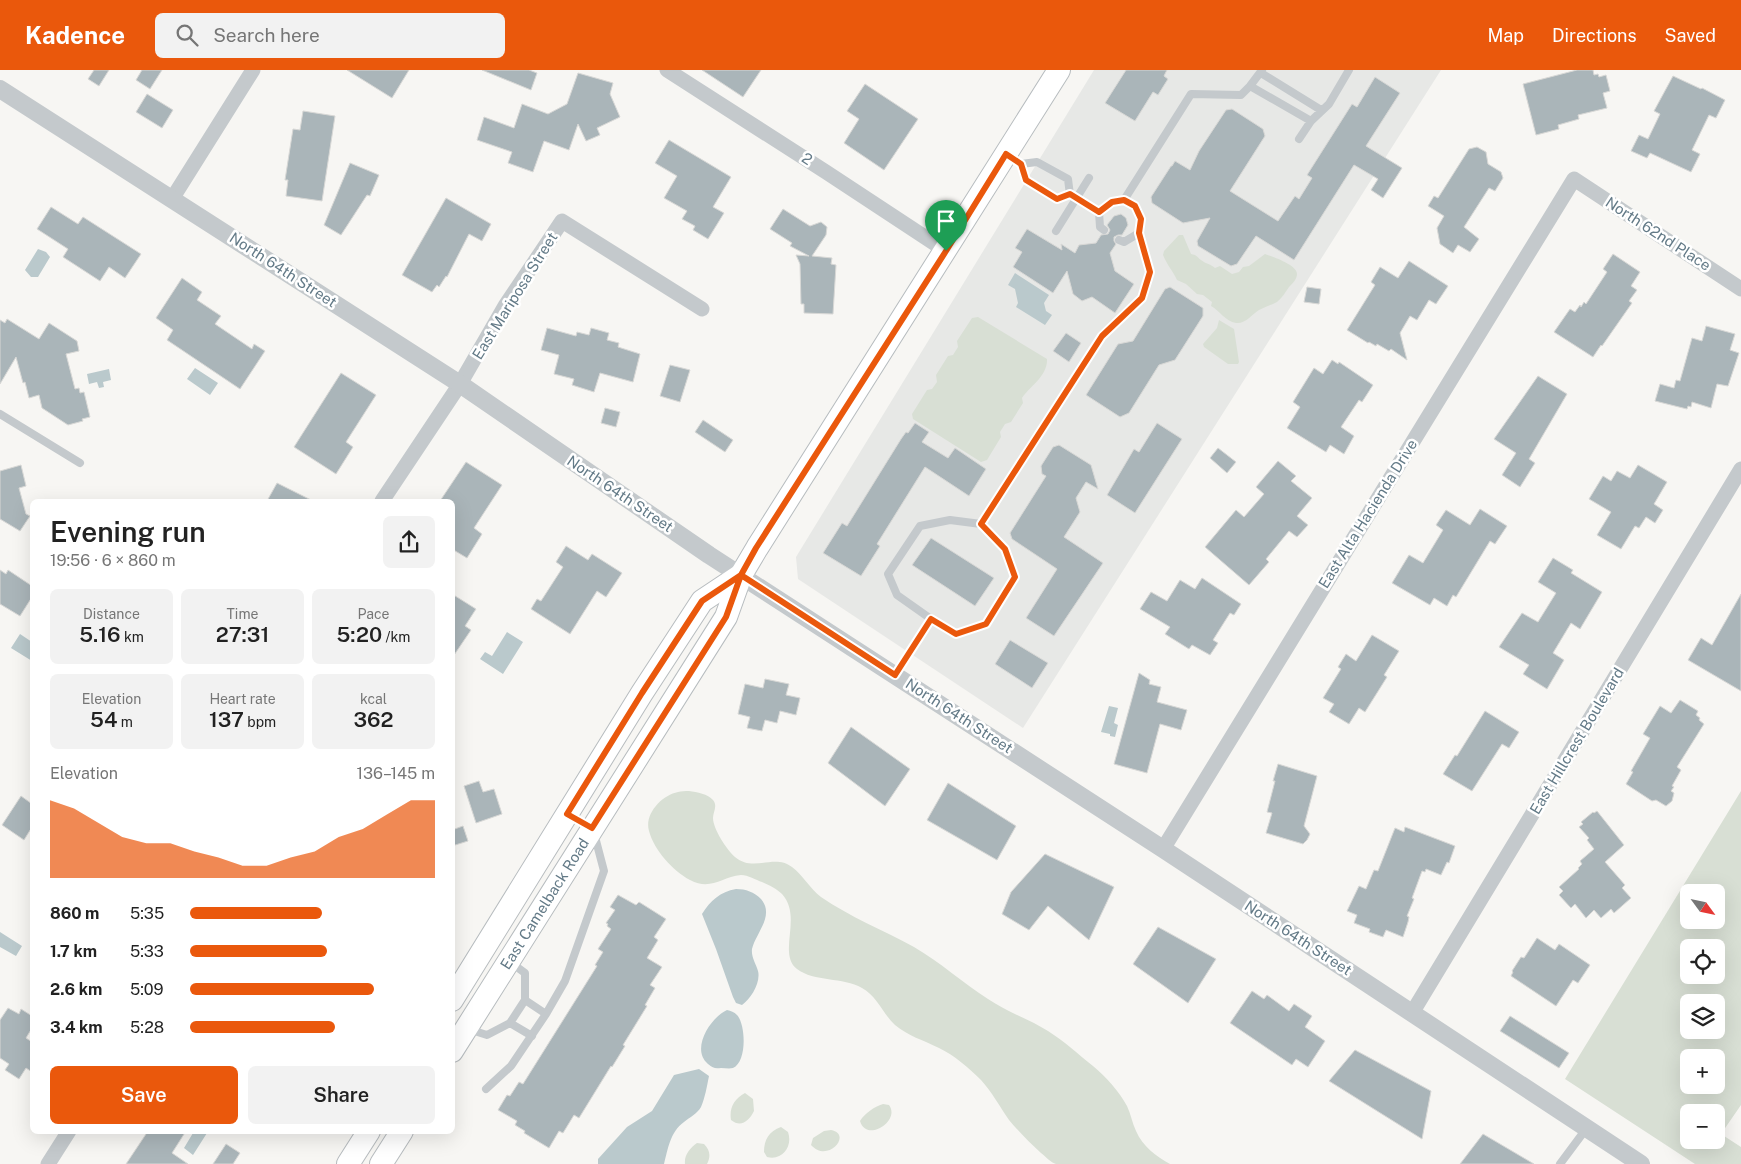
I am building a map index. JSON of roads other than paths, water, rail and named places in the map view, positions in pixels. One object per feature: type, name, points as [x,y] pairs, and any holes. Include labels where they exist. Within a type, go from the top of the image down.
[{"type":"main road","name":"East Camelback Road","points":[[455,1046],[726,617],[741,575],[946,251],[1014,159],[1059,70]]},
{"type":"main road","name":"East Camelback Road","points":[[457,992],[642,693],[702,601],[741,575]]},
{"type":"main road","points":[[567,814],[592,828]]},
{"type":"main road","points":[[457,992],[485,999]]},
{"type":"main road","points":[[348,1164],[367,1134]]},
{"type":"main road","points":[[381,1164],[400,1134]]},
{"type":"street","points":[[172,199],[253,70]]},
{"type":"street","name":"2","points":[[667,70],[946,251]]},
{"type":"street","name":"North 64th Street","points":[[0,89],[460,384],[741,575],[1163,848],[1641,1164]]},
{"type":"street","name":"North 62nd Place","points":[[1574,179],[1741,289]]},
{"type":"street","name":"East Alta Hacienda Drive","points":[[1163,848],[1574,179]]},
{"type":"street","name":"East Mariposa Street","points":[[460,384],[505,306],[562,221],[702,309]]},
{"type":"street","points":[[383,499],[460,384]]},
{"type":"street","name":"East Hillcrest Boulevard","points":[[1412,1014],[1741,469]]},
{"type":"street","points":[[48,1164],[67,1134]]},
{"type":"lane","points":[[1299,139],[1311,121],[1329,104],[1349,70]]},
{"type":"lane","points":[[1124,200],[1191,94],[1241,95],[1261,71],[1321,110]]},
{"type":"lane","points":[[1250,86],[1311,121]]},
{"type":"lane","points":[[1014,159],[1026,180],[1057,199],[1073,196]]},
{"type":"lane","points":[[1014,159],[1037,162],[1068,179],[1073,196],[1099,212]]},
{"type":"lane","points":[[1056,231],[1073,196],[1089,178]]},
{"type":"lane","points":[[981,524],[1102,336],[1142,298],[1150,272],[1139,233],[1141,219],[1135,206],[1124,200],[1112,202],[1099,212]]},
{"type":"lane","points":[[1099,212],[1100,227],[1104,230]]},
{"type":"lane","points":[[1119,240],[1124,242],[1139,233]]},
{"type":"lane","points":[[0,414],[80,463]]},
{"type":"lane","points":[[950,520],[981,524],[1005,549],[1015,577],[986,624],[956,634],[897,595],[888,574],[920,526],[950,520]]},
{"type":"lane","points":[[895,675],[931,619]]},
{"type":"lane","points":[[486,1089],[511,1066],[546,1014],[565,981],[604,872],[592,828]]},
{"type":"lane","points":[[466,1029],[487,1035],[510,1023],[525,1000],[525,973],[508,962]]},
{"type":"lane","points":[[525,1000],[546,1014]]},
{"type":"lane","points":[[510,1023],[532,1036]]},
{"type":"lane","points":[[1560,1164],[1586,1129]]}]
